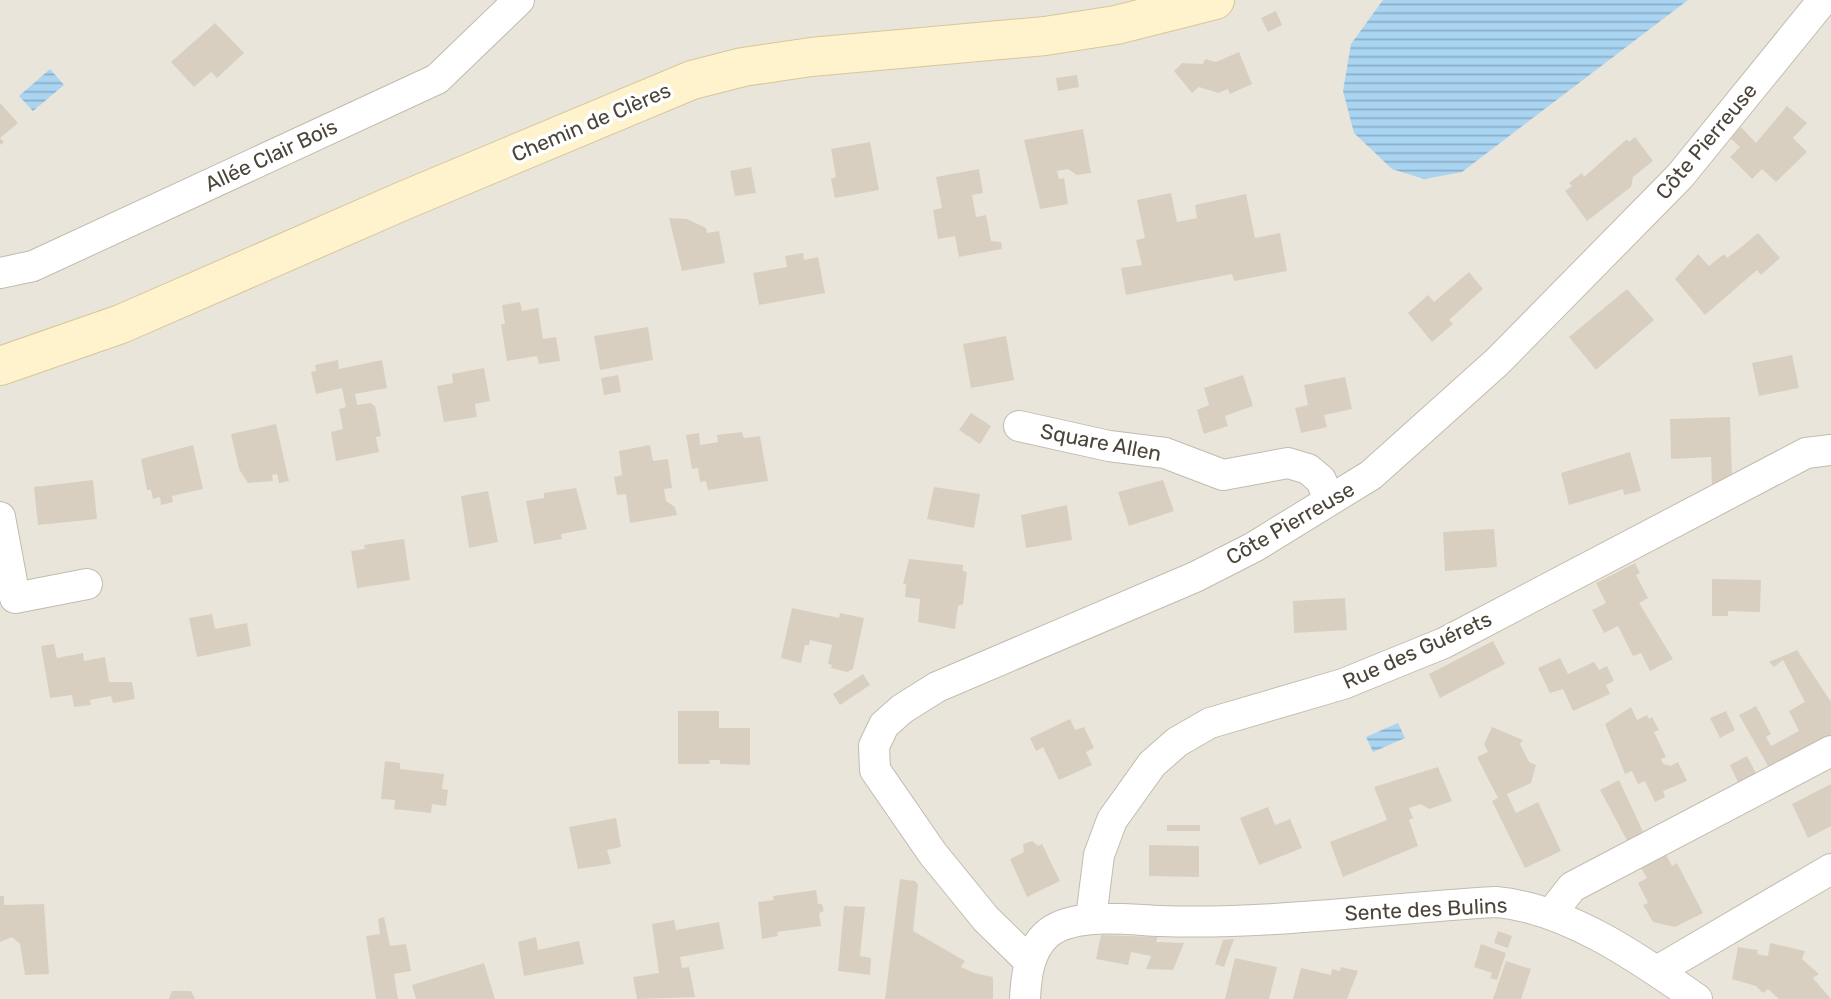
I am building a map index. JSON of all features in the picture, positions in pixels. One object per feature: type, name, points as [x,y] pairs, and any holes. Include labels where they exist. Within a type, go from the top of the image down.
[{"type":"street","name":"Allée Clair Bois","points":[[0,273],[33,266],[437,79],[519,0]]},
{"type":"street","name":"Chemin de Clères","points":[[0,366],[121,324],[405,200],[692,80],[743,67],[811,57],[1057,34],[1116,25],[1215,0]]},
{"type":"street","name":"Côte Pierreuse","points":[[1030,962],[986,919],[942,865],[875,770],[874,746],[884,725],[902,709],[937,687],[1195,577],[1254,547],[1371,475],[1553,307],[1680,176],[1823,0]]},
{"type":"street","name":"Square Allen","points":[[1019,426],[1109,446],[1166,453],[1223,475],[1288,463],[1308,469],[1321,480],[1329,500]]},
{"type":"street","name":"Rue des Guérets","points":[[1091,918],[1099,855],[1112,820],[1152,764],[1177,742],[1210,723],[1343,684],[1444,643],[1806,453],[1831,450]]},
{"type":"street","points":[[0,517],[15,598],[87,584]]},
{"type":"street","points":[[1551,914],[1572,887],[1831,751]]},
{"type":"street","points":[[1657,971],[1831,869]]},
{"type":"street","name":"Sente des Bulins","points":[[1026,999],[1030,962],[1047,934],[1063,925],[1091,918],[1239,920],[1496,902],[1518,904],[1551,914],[1657,971],[1697,999]]},
{"type":"shaded area","points":[[0,0],[1831,0],[1831,999],[0,999]]},
{"type":"water","points":[[1383,0],[1688,0],[1462,172],[1424,179],[1392,169],[1354,133],[1343,91],[1351,44]]},
{"type":"water","points":[[50,69],[64,85],[33,111],[19,96]]},
{"type":"water","points":[[1398,723],[1405,738],[1373,752],[1366,737]]},
{"type":"building","points":[[1276,11],[1282,25],[1268,32],[1261,18]]},
{"type":"building","points":[[215,23],[244,53],[217,78],[211,72],[194,87],[171,62]]},
{"type":"building","points":[[1239,52],[1252,84],[1230,94],[1228,89],[1218,93],[1199,87],[1192,93],[1174,71],[1182,63],[1203,64],[1205,59],[1216,62]]},
{"type":"building","points":[[1077,75],[1079,87],[1058,91],[1056,78]]},
{"type":"building","points":[[0,103],[18,123],[0,138]]},
{"type":"building","points":[[1787,106],[1807,123],[1793,138],[1807,152],[1776,182],[1762,169],[1752,179],[1730,157],[1740,147],[1730,138],[1741,127],[1756,143]]},
{"type":"building","points":[[1083,129],[1091,173],[1077,175],[1068,169],[1057,171],[1059,179],[1064,178],[1068,204],[1040,209],[1024,140]]},
{"type":"building","points":[[1635,137],[1653,161],[1633,177],[1631,187],[1587,221],[1565,191],[1572,186],[1569,183],[1582,173],[1584,177],[1627,139],[1629,142]]},
{"type":"building","points":[[870,142],[879,190],[835,198],[831,179],[836,177],[831,149]]},
{"type":"building","points":[[751,167],[756,193],[735,196],[730,171]]},
{"type":"building","points":[[979,169],[983,193],[972,195],[976,217],[986,215],[991,241],[1001,242],[1002,249],[959,257],[955,236],[938,239],[933,210],[942,208],[936,177]]},
{"type":"building","points":[[1171,193],[1177,222],[1197,218],[1195,205],[1246,194],[1255,238],[1280,233],[1287,271],[1234,281],[1232,274],[1126,295],[1121,268],[1142,265],[1136,240],[1145,238],[1137,200]]},
{"type":"building","points":[[669,218],[687,219],[706,228],[707,233],[719,231],[725,263],[682,271]]},
{"type":"building","points":[[1758,233],[1780,258],[1761,275],[1757,270],[1705,315],[1675,279],[1698,254],[1709,266],[1724,254],[1727,258]]},
{"type":"building","points":[[803,253],[804,260],[818,257],[825,293],[759,305],[753,273],[787,267],[785,256]]},
{"type":"building","points":[[1469,272],[1483,289],[1449,320],[1453,324],[1432,342],[1408,313],[1428,295],[1434,302]]},
{"type":"building","points":[[1627,289],[1654,320],[1596,370],[1569,337]]},
{"type":"building","points":[[520,302],[522,311],[538,308],[543,339],[556,337],[560,361],[539,364],[537,356],[507,361],[501,324],[505,324],[502,305]]},
{"type":"building","points":[[648,327],[653,360],[600,370],[594,336]]},
{"type":"building","points":[[1006,336],[1014,380],[971,388],[963,344]]},
{"type":"building","points":[[1792,355],[1799,388],[1759,396],[1752,363]]},
{"type":"building","points":[[338,360],[339,369],[382,360],[387,388],[355,394],[357,405],[370,403],[375,406],[381,436],[376,437],[379,452],[336,461],[331,432],[343,429],[339,409],[346,407],[342,388],[316,394],[311,372],[316,371],[315,365]]},
{"type":"building","points":[[484,368],[490,401],[475,404],[477,417],[444,422],[437,386],[453,383],[452,374]]},
{"type":"building","points":[[618,375],[621,392],[604,395],[601,378]]},
{"type":"building","points":[[1243,375],[1253,406],[1225,416],[1228,426],[1204,434],[1197,410],[1209,405],[1204,388]]},
{"type":"building","points":[[1345,377],[1352,409],[1324,415],[1327,427],[1301,433],[1295,408],[1308,405],[1304,385]]},
{"type":"building","points":[[971,413],[991,426],[980,444],[959,430]]},
{"type":"building","points":[[1730,417],[1732,477],[1712,487],[1711,457],[1671,459],[1670,419]]},
{"type":"building","points":[[276,424],[289,481],[279,483],[277,474],[272,475],[273,481],[248,483],[239,469],[231,434]]},
{"type":"building","points":[[742,432],[744,438],[760,436],[768,481],[708,490],[706,481],[700,482],[698,468],[692,469],[686,435],[699,433],[700,445],[718,442],[717,435]]},
{"type":"building","points":[[193,445],[203,489],[172,496],[173,502],[161,505],[160,497],[153,499],[151,490],[147,490],[141,459]]},
{"type":"building","points":[[650,445],[653,461],[668,459],[672,488],[664,489],[666,501],[675,507],[677,515],[630,523],[626,494],[617,495],[614,477],[622,475],[619,451]]},
{"type":"building","points":[[1630,452],[1641,491],[1624,495],[1623,489],[1569,505],[1561,473]]},
{"type":"building","points":[[93,480],[97,519],[38,525],[34,487]]},
{"type":"building","points":[[1163,480],[1174,511],[1129,526],[1118,492]]},
{"type":"building","points":[[934,487],[980,494],[974,528],[927,519]]},
{"type":"building","points":[[576,488],[587,529],[561,534],[562,539],[534,544],[526,501],[544,498],[544,493]]},
{"type":"building","points":[[488,491],[498,542],[469,548],[461,496]]},
{"type":"building","points":[[1067,505],[1072,540],[1026,548],[1021,515]]},
{"type":"building","points":[[1494,529],[1497,567],[1445,571],[1443,532]]},
{"type":"building","points":[[404,539],[410,580],[357,588],[351,551],[365,549],[364,545]]},
{"type":"building","points":[[909,559],[963,565],[963,571],[967,572],[963,604],[958,606],[955,629],[918,622],[920,599],[905,597],[906,584],[903,584]]},
{"type":"building","points":[[1635,563],[1640,573],[1636,575],[1648,598],[1639,603],[1673,659],[1650,671],[1641,653],[1633,656],[1618,626],[1604,633],[1592,610],[1606,603],[1596,583]]},
{"type":"building","points":[[1712,579],[1761,580],[1760,612],[1728,611],[1728,616],[1712,616]]},
{"type":"building","points":[[1345,598],[1347,630],[1294,633],[1293,601]]},
{"type":"building","points":[[792,608],[839,618],[840,613],[864,618],[853,669],[847,672],[831,668],[832,665],[828,664],[832,645],[810,640],[809,645],[805,645],[801,663],[781,658]]},
{"type":"building","points":[[212,614],[215,629],[247,623],[251,646],[197,657],[189,618]]},
{"type":"building","points":[[1493,641],[1505,664],[1440,698],[1429,674]]},
{"type":"building","points":[[54,644],[57,658],[83,653],[84,661],[105,657],[109,682],[132,682],[135,699],[113,703],[111,696],[90,700],[91,705],[74,707],[72,695],[50,698],[41,646]]},
{"type":"building","points":[[1797,650],[1831,702],[1831,743],[1772,773],[1739,715],[1756,706],[1771,734],[1766,737],[1771,746],[1799,731],[1789,711],[1805,702],[1783,660],[1774,667],[1769,662]]},
{"type":"building","points":[[1560,658],[1568,674],[1594,662],[1599,670],[1607,666],[1614,681],[1606,685],[1610,694],[1573,711],[1563,689],[1550,693],[1538,668]]},
{"type":"building","points":[[863,674],[870,685],[840,705],[833,694]]},
{"type":"building","points":[[1631,707],[1637,720],[1647,715],[1649,719],[1652,717],[1659,730],[1654,732],[1666,757],[1661,759],[1663,764],[1671,766],[1678,762],[1687,781],[1663,791],[1665,797],[1655,802],[1645,781],[1638,784],[1632,771],[1625,774],[1605,724]]},
{"type":"building","points":[[678,711],[719,711],[719,728],[750,728],[750,765],[720,764],[720,760],[709,760],[710,764],[678,764]]},
{"type":"building","points":[[1726,711],[1735,730],[1720,738],[1710,718]]},
{"type":"building","points":[[1070,719],[1075,730],[1084,727],[1094,748],[1086,752],[1092,765],[1059,780],[1043,747],[1036,751],[1030,738]]},
{"type":"building","points":[[1492,727],[1523,740],[1520,744],[1529,762],[1536,765],[1531,783],[1507,794],[1516,813],[1538,802],[1561,851],[1525,868],[1492,801],[1498,798],[1477,757],[1488,752],[1484,744]]},
{"type":"building","points":[[1747,756],[1759,779],[1741,789],[1730,765]]},
{"type":"building","points":[[385,761],[400,763],[400,769],[444,774],[442,789],[448,790],[446,806],[432,804],[431,813],[394,809],[395,800],[381,799]]},
{"type":"building","points":[[1438,767],[1452,801],[1429,809],[1421,804],[1409,808],[1413,818],[1409,820],[1418,846],[1343,877],[1330,842],[1387,820],[1374,787]]},
{"type":"building","points":[[1619,780],[1646,838],[1630,846],[1600,790]]},
{"type":"building","points":[[1831,784],[1831,826],[1808,838],[1792,804]]},
{"type":"building","points":[[1268,807],[1275,825],[1290,819],[1302,848],[1259,865],[1240,818]]},
{"type":"building","points":[[616,818],[621,847],[607,850],[611,864],[578,869],[569,827]]},
{"type":"building","points":[[1167,825],[1200,825],[1200,831],[1167,831]]},
{"type":"building","points":[[1032,841],[1038,846],[1042,844],[1060,881],[1027,897],[1010,859],[1024,852],[1023,844]]},
{"type":"building","points":[[1149,845],[1199,846],[1199,877],[1149,876]]},
{"type":"building","points":[[1664,851],[1672,866],[1677,863],[1703,913],[1675,927],[1653,922],[1643,905],[1648,903],[1638,883],[1647,878],[1639,864]]},
{"type":"building","points":[[900,879],[915,881],[918,885],[913,931],[965,961],[961,967],[993,977],[993,999],[885,999]]},
{"type":"building","points":[[816,890],[818,904],[822,904],[824,911],[819,913],[821,926],[777,932],[778,936],[762,939],[758,902],[774,900],[773,896]]},
{"type":"building","points":[[0,896],[4,896],[4,905],[44,904],[49,974],[25,975],[20,944],[12,937],[0,942]]},
{"type":"building","points":[[844,906],[865,907],[860,956],[871,958],[870,975],[838,971]]},
{"type":"building","points":[[384,917],[390,946],[406,944],[411,971],[394,974],[398,999],[376,999],[366,936],[380,934],[378,919]]},
{"type":"building","points":[[674,920],[676,930],[719,922],[724,949],[680,957],[682,968],[689,967],[695,997],[637,999],[633,977],[659,973],[652,924]]},
{"type":"building","points":[[1498,931],[1512,936],[1508,948],[1494,943]]},
{"type":"building","points":[[1101,935],[1158,937],[1156,942],[1184,943],[1173,970],[1146,969],[1151,956],[1131,952],[1128,965],[1096,959]]},
{"type":"building","points":[[536,937],[538,950],[579,941],[584,964],[524,976],[518,942]]},
{"type":"building","points":[[1234,939],[1224,967],[1215,964],[1223,940]]},
{"type":"building","points":[[1770,943],[1805,951],[1802,959],[1819,974],[1813,978],[1831,999],[1779,999],[1768,989],[1763,993],[1756,986],[1732,979],[1738,947],[1758,950],[1757,954],[1768,956]]},
{"type":"building","points":[[1481,944],[1506,953],[1497,980],[1490,978],[1492,973],[1474,967]]},
{"type":"building","points":[[1235,958],[1277,967],[1269,999],[1225,999]]},
{"type":"building","points":[[1506,961],[1531,969],[1521,999],[1493,999]]},
{"type":"building","points":[[484,963],[495,999],[416,999],[412,985]]},
{"type":"building","points":[[1341,967],[1358,971],[1347,999],[1293,999],[1301,968],[1331,975],[1332,969],[1340,971]]},
{"type":"building","points":[[172,991],[191,991],[195,999],[169,999]]}]
